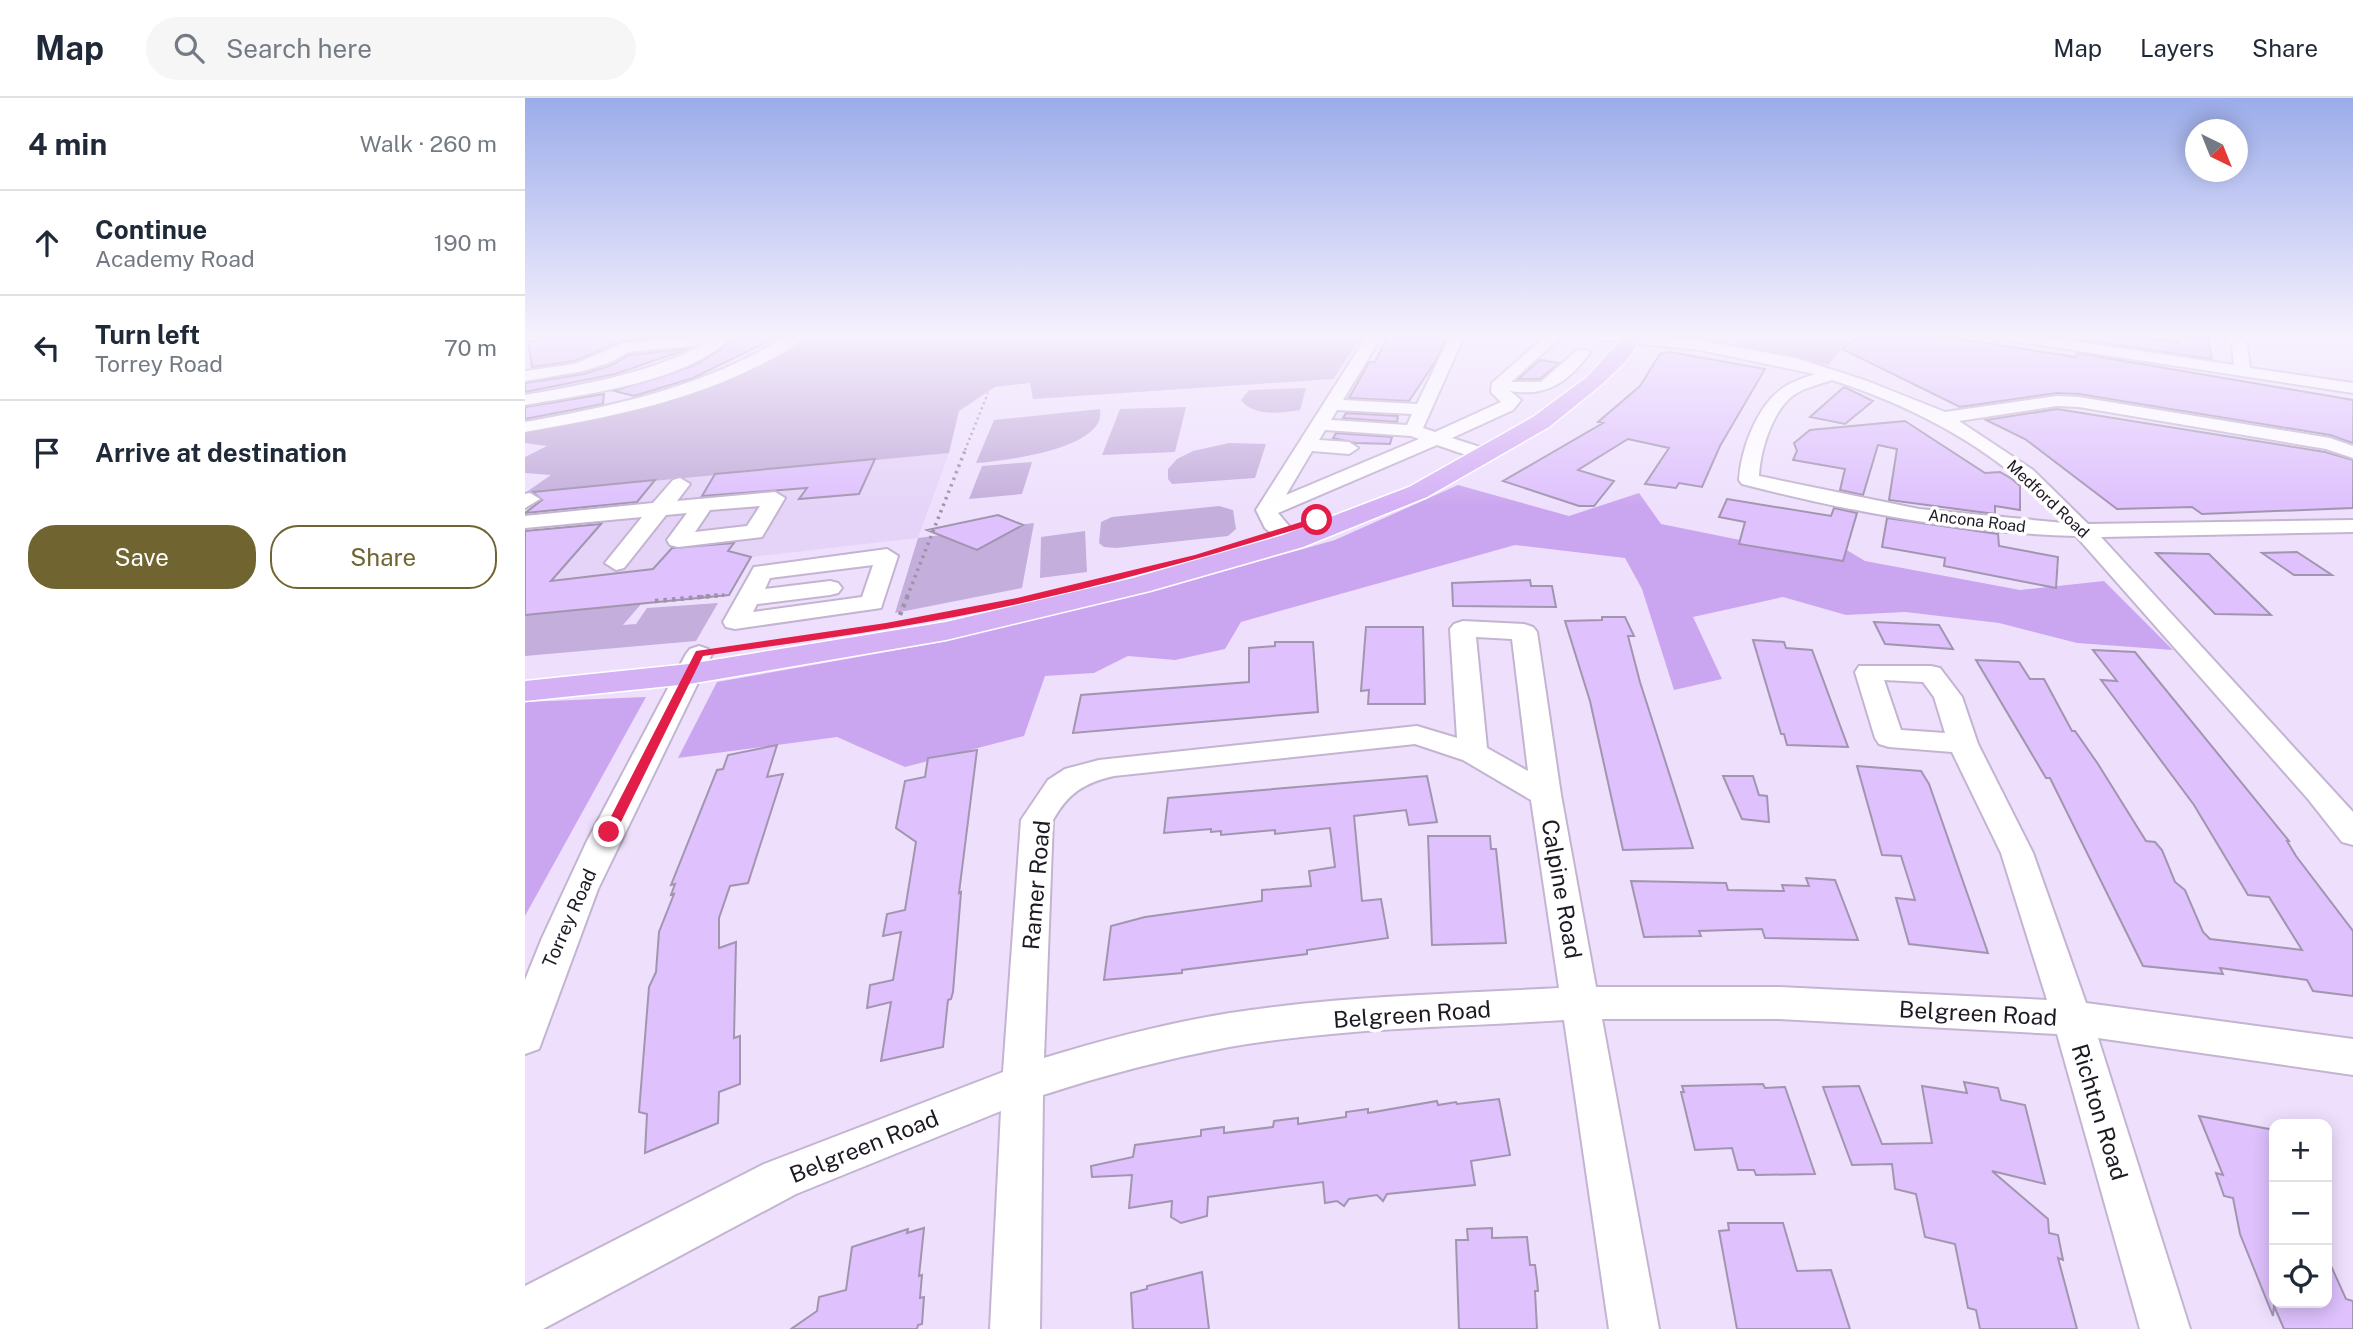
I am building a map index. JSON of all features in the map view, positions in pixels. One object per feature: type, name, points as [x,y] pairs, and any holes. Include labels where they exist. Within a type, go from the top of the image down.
[{"type":"main road","points":[[525,691],[694,664],[946,631],[1151,582],[1293,541],[1406,497],[1485,455],[1571,401],[1581,391]]},
{"type":"main road","points":[[525,670],[694,664],[821,612],[923,620],[1083,587],[1274,521],[1441,477]]},
{"type":"street","points":[[525,400],[564,391]]},
{"type":"street","points":[[525,427],[680,391]]},
{"type":"street","points":[[1274,521],[1296,462],[1340,391]]},
{"type":"street","points":[[1413,431],[1431,391]]},
{"type":"street","points":[[1274,521],[1369,469],[1507,406],[1513,400],[1499,391]]},
{"type":"street","name":"Ancona Road","points":[[1789,391],[1778,401],[1750,462],[1749,480],[1798,492],[1939,517],[2020,527],[2166,532],[2353,526]]},
{"type":"street","name":"Medford Road","points":[[1876,391],[1943,418],[2026,474],[2083,530],[2319,792],[2353,834]]},
{"type":"street","points":[[1943,418],[2057,401],[2079,402],[2330,444],[2353,452]]},
{"type":"street","points":[[1331,405],[1423,409]]},
{"type":"street","points":[[1319,424],[1413,431],[1485,455]]},
{"type":"street","points":[[1306,445],[1408,452]]},
{"type":"street","points":[[1296,462],[1369,469]]},
{"type":"street","points":[[616,564],[680,484]]},
{"type":"street","points":[[525,522],[775,498],[754,532],[678,540],[703,506]]},
{"type":"street","points":[[718,536],[740,502]]},
{"type":"street","points":[[887,556],[872,603],[821,612],[735,622],[762,572],[887,556]]},
{"type":"street","points":[[821,612],[840,562]]},
{"type":"street","name":"Calpine Road","points":[[1473,753],[1463,629],[1524,632],[1546,795],[1634,1329]]},
{"type":"street","name":"Torrey Road","points":[[525,1037],[540,986],[577,897],[694,664]]},
{"type":"street","name":"Ramer Road","points":[[1015,1329],[1023,1083],[1037,820],[1052,791],[1080,774],[1114,766],[1417,735],[1473,753],[1546,795]]},
{"type":"street","name":"Richton Road","points":[[1963,744],[2017,853],[2072,1018],[2165,1329]]},
{"type":"street","points":[[2319,792],[2353,798]]},
{"type":"street","name":"Belgreen Road","points":[[525,1312],[780,1180],[1023,1083],[1117,1054],[1231,1030],[1361,1016],[1581,1003],[1779,1003],[2072,1018],[2353,1057]]},
{"type":"path","points":[[900,615],[988,393]]},
{"type":"path","points":[[655,601],[729,594],[723,604]]},
{"type":"shaded area","points":[[685,391],[988,391],[959,411],[949,453],[525,493],[551,475],[525,473],[525,457],[547,446],[525,443],[525,429],[629,411]]},
{"type":"shaded area","points":[[1032,391],[1146,391],[1033,399]]},
{"type":"shaded area","points":[[1248,391],[1305,391],[1300,410],[1277,413],[1260,411],[1241,400]]},
{"type":"shaded area","points":[[1186,407],[1175,452],[1102,455],[1120,409]]},
{"type":"shaded area","points":[[1100,409],[1098,423],[1088,434],[1071,443],[1029,456],[976,463],[994,420]]},
{"type":"shaded area","points":[[1229,443],[1266,444],[1255,478],[1172,484],[1168,479],[1168,469],[1177,459],[1193,451]]},
{"type":"shaded area","points":[[949,453],[918,538],[751,557],[728,551],[738,537],[676,543],[662,559],[666,567],[551,581],[606,518],[542,524],[533,515],[633,506],[655,480],[715,474],[702,497],[807,488],[800,499],[859,494],[875,459]]},
{"type":"shaded area","points":[[1032,462],[1022,494],[969,499],[982,466]]},
{"type":"shaded area","points":[[1458,485],[1569,516],[1639,493],[1661,524],[1810,554],[1835,543],[1865,561],[2020,590],[2104,581],[2173,650],[2077,643],[1999,623],[1905,612],[1846,615],[1783,597],[1693,617],[1722,679],[1674,690],[1642,589],[1625,558],[1515,545],[1241,622],[1225,649],[1175,660],[1128,656],[1094,673],[1045,676],[1024,736],[905,767],[837,737],[678,758],[717,682],[942,642],[1165,588],[1335,540]]},
{"type":"shaded area","points":[[1219,506],[1233,510],[1236,529],[1228,536],[1116,548],[1104,547],[1099,543],[1101,522],[1112,517]]},
{"type":"shaded area","points":[[1034,523],[1022,588],[895,613],[918,538]]},
{"type":"shaded area","points":[[1085,531],[1087,572],[1040,578],[1041,537]]},
{"type":"shaded area","points":[[642,603],[623,625],[636,624],[647,608],[718,603],[696,641],[525,656],[525,615]]},
{"type":"shaded area","points":[[646,697],[525,916],[525,702]]},
{"type":"building","points":[[616,391],[649,391],[634,396]]},
{"type":"building","points":[[1353,391],[1415,391],[1409,401],[1349,398]]},
{"type":"building","points":[[1634,391],[1752,391],[1720,446],[1702,487],[1679,483],[1676,488],[1645,484],[1669,448],[1628,439],[1578,470],[1614,481],[1594,506],[1579,506],[1503,481],[1603,423],[1598,422]]},
{"type":"building","points":[[1839,391],[1853,391],[1873,401],[1845,424],[1810,417]]},
{"type":"building","points":[[1928,391],[2303,391],[2353,400],[2353,443],[2330,435],[2079,394],[2057,393],[1960,407]]},
{"type":"building","points":[[604,394],[603,404],[525,419],[525,407]]},
{"type":"building","points":[[2057,409],[2325,452],[2353,460],[2353,508],[2202,514],[2192,507],[2117,509],[2025,439],[1986,420]]},
{"type":"building","points":[[1346,413],[1398,416],[1397,422],[1343,418]]},
{"type":"building","points":[[1905,421],[1985,473],[2000,472],[2012,479],[2020,486],[2020,510],[1995,506],[1995,514],[1889,500],[1897,449],[1878,445],[1863,495],[1840,490],[1845,469],[1793,460],[1797,451],[1794,443],[1810,430]]},
{"type":"building","points":[[1336,433],[1392,437],[1390,444],[1355,443],[1333,438]]},
{"type":"building","points":[[875,459],[859,494],[799,499],[807,488],[702,496],[715,474]]},
{"type":"building","points":[[655,480],[637,502],[525,513],[542,500],[533,492]]},
{"type":"building","points":[[1727,499],[1831,516],[1834,508],[1857,513],[1843,561],[1739,544],[1745,522],[1719,517]]},
{"type":"building","points":[[998,515],[1023,525],[977,550],[927,530]]},
{"type":"building","points":[[1887,518],[1998,534],[1999,546],[2058,557],[2056,588],[1944,566],[1945,558],[1882,547]]},
{"type":"building","points":[[601,524],[551,581],[653,569],[672,548],[734,543],[728,551],[751,557],[729,595],[525,615],[525,531]]},
{"type":"building","points":[[2297,552],[2332,575],[2294,575],[2262,553]]},
{"type":"building","points":[[2156,553],[2209,554],[2271,615],[2215,614]]},
{"type":"building","points":[[1530,580],[1531,586],[1552,586],[1556,607],[1453,606],[1452,583]]},
{"type":"building","points":[[1602,617],[1625,617],[1634,636],[1628,636],[1640,682],[1693,848],[1623,850],[1590,701],[1565,621],[1602,620]]},
{"type":"building","points":[[1874,622],[1939,625],[1953,649],[1885,644]]},
{"type":"building","points":[[1366,627],[1423,627],[1425,704],[1368,704],[1369,690],[1361,691]]},
{"type":"building","points":[[1753,640],[1784,642],[1786,648],[1812,650],[1848,747],[1787,745],[1784,734],[1781,734]]},
{"type":"building","points":[[1275,642],[1313,642],[1318,712],[1073,733],[1081,695],[1249,682],[1249,648],[1275,646]]},
{"type":"building","points":[[2093,650],[2135,652],[2289,841],[2296,856],[2353,931],[2353,996],[2313,991],[2307,980],[2220,968],[2223,974],[2143,966],[2050,778],[2046,778],[1976,660],[2019,662],[2030,679],[2044,679],[2072,731],[2075,731],[2098,764],[2146,841],[2155,842],[2162,850],[2175,882],[2185,890],[2203,932],[2210,939],[2302,950],[2269,897],[2248,895],[2194,805],[2101,680],[2117,681]]},
{"type":"building","points":[[777,745],[767,777],[783,774],[748,883],[730,886],[719,918],[719,948],[736,942],[734,1038],[740,1036],[740,1084],[719,1092],[718,1123],[645,1153],[647,1114],[639,1112],[649,987],[656,972],[659,932],[674,894],[671,895],[675,884],[671,885],[717,770],[723,769],[728,755]]},
{"type":"building","points":[[977,750],[959,893],[961,892],[953,992],[948,1000],[943,1047],[881,1061],[891,1002],[867,1008],[870,985],[893,980],[901,932],[883,936],[887,914],[905,910],[916,842],[896,828],[905,781],[925,777],[928,758]]},
{"type":"building","points":[[1857,766],[1921,771],[1929,784],[1988,953],[1909,944],[1896,898],[1915,900],[1901,856],[1882,855]]},
{"type":"building","points":[[1427,776],[1437,822],[1409,825],[1406,810],[1354,816],[1362,901],[1381,899],[1388,938],[1307,950],[1307,954],[1182,970],[1182,973],[1104,980],[1111,926],[1145,917],[1262,901],[1262,890],[1311,886],[1309,871],[1335,867],[1330,828],[1275,834],[1275,830],[1221,835],[1221,831],[1211,832],[1211,829],[1164,833],[1168,798]]},
{"type":"building","points":[[1723,776],[1753,776],[1759,795],[1767,796],[1769,822],[1742,819]]},
{"type":"building","points":[[1428,836],[1490,836],[1491,849],[1496,849],[1506,943],[1432,945]]},
{"type":"building","points":[[1806,878],[1835,880],[1858,940],[1765,938],[1762,929],[1699,931],[1701,936],[1644,937],[1631,881],[1726,883],[1728,890],[1784,891],[1782,885],[1809,886]]},
{"type":"building","points":[[1964,1082],[1998,1088],[2001,1100],[2025,1105],[2045,1184],[1992,1171],[2048,1219],[2049,1233],[2058,1235],[2063,1260],[2058,1258],[2077,1329],[1980,1329],[1976,1310],[1968,1308],[1955,1244],[1925,1237],[1916,1194],[1895,1189],[1892,1164],[1852,1165],[1823,1087],[1859,1086],[1882,1144],[1932,1143],[1922,1086],[1967,1093]]},
{"type":"building","points":[[1763,1084],[1765,1088],[1785,1087],[1815,1174],[1756,1175],[1754,1170],[1738,1170],[1732,1148],[1695,1150],[1681,1092],[1684,1092],[1682,1086]]},
{"type":"building","points":[[1499,1099],[1510,1155],[1471,1161],[1475,1185],[1387,1194],[1383,1201],[1377,1195],[1349,1199],[1344,1206],[1337,1201],[1325,1203],[1323,1182],[1283,1187],[1208,1197],[1207,1216],[1181,1223],[1171,1217],[1172,1201],[1129,1208],[1132,1175],[1092,1177],[1091,1166],[1133,1157],[1135,1145],[1201,1136],[1201,1130],[1224,1127],[1224,1133],[1273,1127],[1274,1121],[1298,1118],[1298,1124],[1346,1117],[1346,1112],[1368,1109],[1368,1113],[1437,1101],[1438,1105]]},
{"type":"building","points":[[2199,1116],[2269,1129],[2269,1306],[2240,1234],[2233,1198],[2224,1196],[2216,1173],[2223,1175]]},
{"type":"building","points":[[1728,1223],[1783,1223],[1797,1271],[1831,1270],[1850,1329],[1737,1329],[1719,1231],[1729,1230]]},
{"type":"building","points":[[924,1228],[919,1276],[922,1275],[920,1298],[924,1297],[922,1324],[918,1325],[917,1329],[791,1329],[817,1311],[819,1297],[846,1290],[852,1247],[908,1229],[907,1233]]},
{"type":"building","points":[[1492,1228],[1492,1238],[1527,1237],[1530,1265],[1535,1265],[1537,1280],[1537,1329],[1459,1329],[1456,1240],[1468,1240],[1467,1229]]},
{"type":"building","points":[[2332,1268],[2346,1299],[2353,1301],[2353,1329],[2284,1329],[2275,1308],[2332,1308]]},
{"type":"building","points":[[1202,1272],[1209,1329],[1133,1329],[1131,1293],[1147,1289],[1147,1286]]},
{"type":"route","points":[[609,832],[699,654],[886,626],[1096,584],[1198,557],[1317,520]]}]
